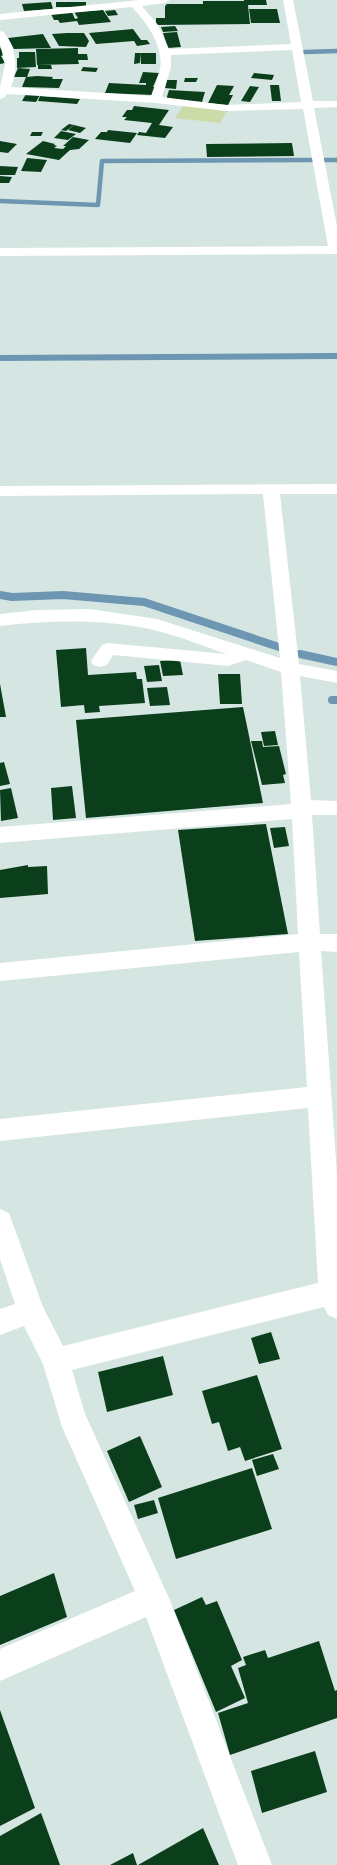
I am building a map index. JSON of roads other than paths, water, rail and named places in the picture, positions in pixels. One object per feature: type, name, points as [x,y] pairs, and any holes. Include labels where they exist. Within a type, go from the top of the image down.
[{"type":"street","points":[[0,17],[136,5],[165,0]]},
{"type":"street","points":[[0,252],[336,250],[288,0]]},
{"type":"street","points":[[136,5],[149,18],[166,52],[166,68],[156,100]]},
{"type":"street","points":[[2,38],[11,59],[11,72],[1,92],[156,100],[226,108],[337,104]]},
{"type":"street","points":[[166,52],[297,47]]},
{"type":"street","points":[[0,491],[337,489]]},
{"type":"street","points":[[56,1361],[335,1297],[290,668],[271,490]]},
{"type":"street","points":[[0,620],[37,616],[90,615],[157,625],[290,668],[337,677]]},
{"type":"street","points":[[100,661],[108,649],[228,660],[245,654]]},
{"type":"street","points":[[0,836],[301,809],[337,808]]},
{"type":"street","points":[[0,972],[310,942],[337,943]]},
{"type":"street","points":[[0,1130],[320,1096]]},
{"type":"street","points":[[0,1221],[31,1311],[56,1361],[72,1417],[154,1598],[255,1865]]},
{"type":"street","points":[[0,1322],[31,1311]]},
{"type":"street","points":[[0,1665],[154,1598]]},
{"type":"waterway","points":[[305,52],[337,51]]},
{"type":"waterway","points":[[0,201],[98,205],[102,161],[312,160]]},
{"type":"waterway","points":[[324,160],[337,160]]},
{"type":"waterway","points":[[0,358],[337,356]]},
{"type":"waterway","points":[[0,595],[12,597],[63,595],[144,602],[279,647]]},
{"type":"waterway","points":[[300,654],[337,662]]},
{"type":"waterway","points":[[332,700],[337,700]]}]
